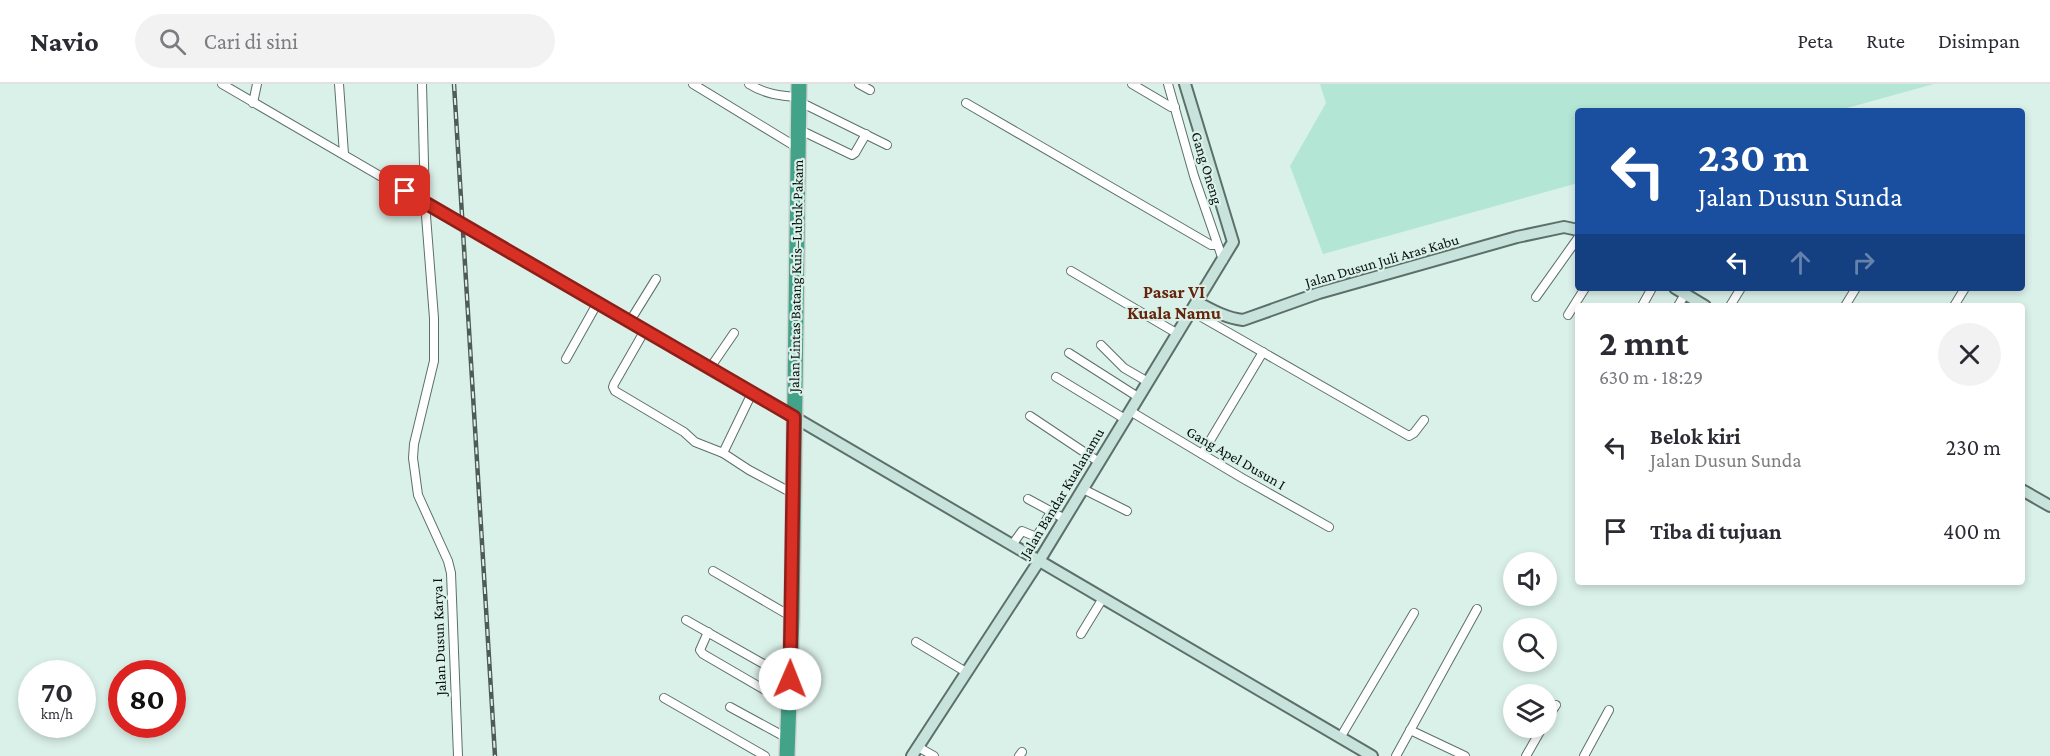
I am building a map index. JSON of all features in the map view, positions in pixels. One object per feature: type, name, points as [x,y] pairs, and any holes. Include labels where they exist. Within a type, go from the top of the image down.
[{"type":"highway","name":"Jalan Lintas Batang Kuis–Lubuk Pakam","points":[[787,756],[792,617],[798,94]]},
{"type":"street","points":[[222,84],[1372,756]]},
{"type":"street","points":[[253,103],[257,84]]},
{"type":"street","points":[[339,84],[344,154]]},
{"type":"street","name":"Jalan Dusun Karya I","points":[[422,84],[425,203],[434,318],[434,361],[414,444],[413,458],[418,495],[448,561],[451,573],[458,756]]},
{"type":"street","points":[[693,84],[798,148]]},
{"type":"street","points":[[749,84],[758,90],[774,95],[798,94],[887,144]]},
{"type":"street","points":[[859,84],[870,90]]},
{"type":"street","points":[[1132,84],[1171,107],[1175,107]]},
{"type":"street","name":"Gang Oneng","points":[[1168,84],[1194,176],[1223,260]]},
{"type":"street","name":"Jalan Bandar Kualanamu","points":[[915,751],[1056,534],[1233,242],[1185,84]]},
{"type":"street","points":[[966,103],[1191,234],[1211,245],[1217,245]]},
{"type":"street","points":[[798,129],[852,155],[866,134]]},
{"type":"street","name":"Jalan Dusun Juli Aras Kabu","points":[[1194,307],[1218,319],[1243,320],[1319,293],[1517,237],[1564,226],[1575,229]]},
{"type":"street","points":[[1536,297],[1575,242]]},
{"type":"street","points":[[1071,271],[1178,334]]},
{"type":"street","points":[[630,321],[656,279]]},
{"type":"street","points":[[1680,291],[1701,303]]},
{"type":"street","points":[[566,359],[598,302]]},
{"type":"street","points":[[1568,315],[1575,304]]},
{"type":"street","points":[[1218,319],[1263,352],[1408,436],[1414,433],[1424,420]]},
{"type":"street","points":[[645,330],[614,384],[614,389],[684,432],[695,442],[723,453],[792,493]]},
{"type":"street","points":[[710,368],[734,333]]},
{"type":"street","points":[[1101,345],[1124,368],[1148,382]]},
{"type":"street","points":[[1202,454],[1263,352]]},
{"type":"street","points":[[1069,353],[1138,397]]},
{"type":"street","name":"Gang Apel Dusun I","points":[[1056,377],[1202,454],[1329,527]]},
{"type":"street","points":[[723,453],[752,393]]},
{"type":"street","points":[[1030,416],[1099,462]]},
{"type":"street","points":[[1083,489],[1127,511]]},
{"type":"street","points":[[2025,492],[2050,506]]},
{"type":"street","points":[[1028,499],[1065,519]]},
{"type":"street","points":[[1012,545],[1022,531],[1037,536],[1051,512]]},
{"type":"street","points":[[1042,526],[1056,534]]},
{"type":"street","points":[[713,571],[792,617]]},
{"type":"street","points":[[1082,634],[1103,598]]},
{"type":"street","points":[[1396,756],[1477,609]]},
{"type":"street","points":[[1340,738],[1414,613]]},
{"type":"street","points":[[686,620],[790,679]]},
{"type":"street","points":[[708,632],[700,647],[702,654],[789,704]]},
{"type":"street","points":[[916,642],[966,672]]},
{"type":"street","points":[[664,698],[765,756]]},
{"type":"street","points":[[730,707],[787,738]]},
{"type":"street","points":[[1584,756],[1609,710]]},
{"type":"street","points":[[1410,730],[1465,756]]},
{"type":"street","points":[[1526,756],[1536,738]]},
{"type":"street","points":[[915,751],[934,756]]},
{"type":"green space","points":[[1320,84],[1934,84],[1847,108],[1575,108],[1575,184],[1323,254],[1290,166],[1326,103]]},
{"type":"railway","points":[[454,84],[495,756]]},
{"type":"district","name":"Pasar VI Kuala Namu","points":[[1174,302]]},
{"type":"route","points":[[405,191],[794,417],[790,679]]}]
